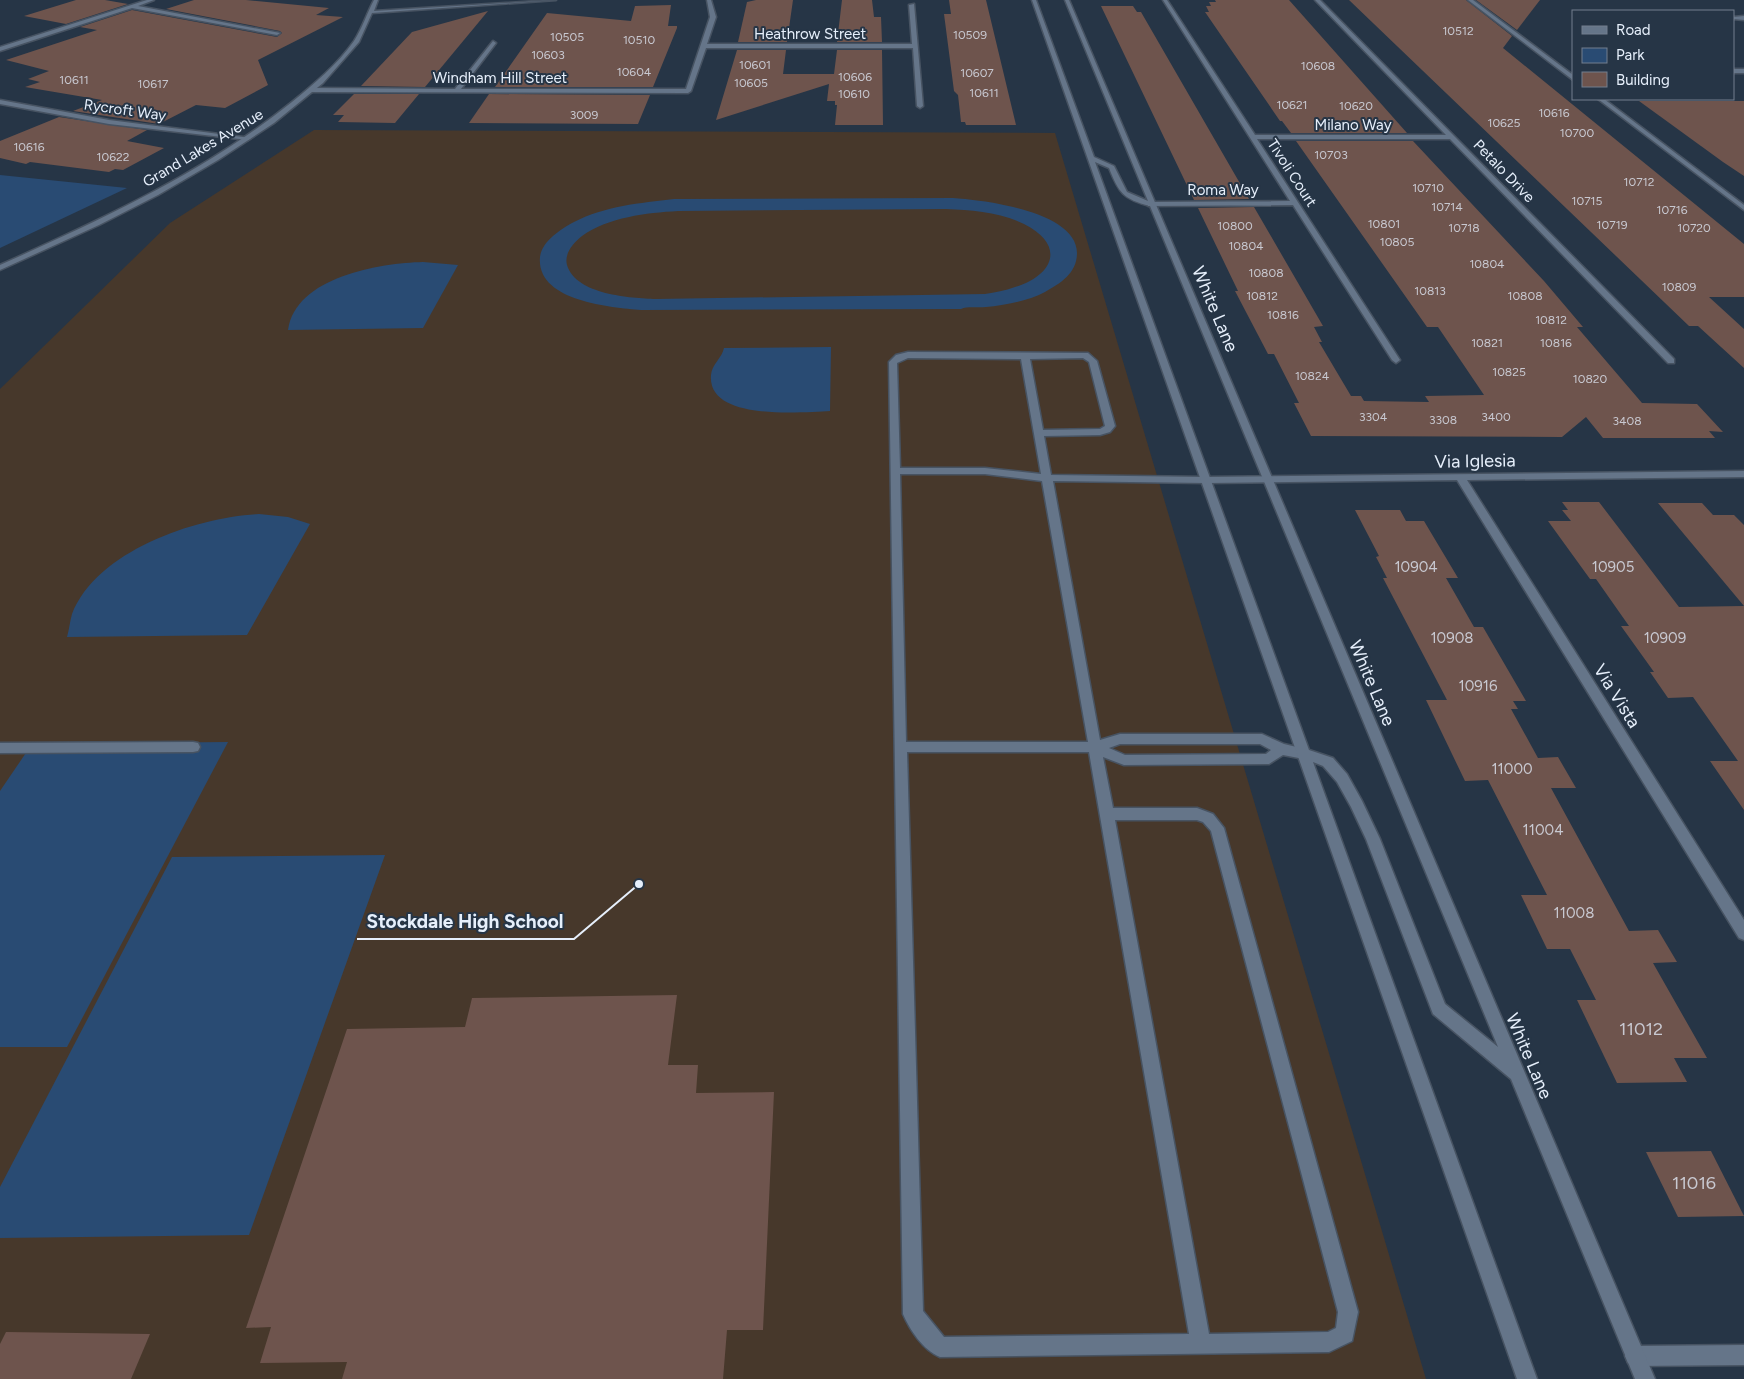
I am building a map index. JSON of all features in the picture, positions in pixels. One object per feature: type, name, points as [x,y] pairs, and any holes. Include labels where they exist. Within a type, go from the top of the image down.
[{"type":"street","points":[[0,49],[152,0]]},
{"type":"street","name":"Grand Lakes Avenue","points":[[0,268],[137,202],[248,138],[312,90],[353,49],[374,12],[376,0]]},
{"type":"street","points":[[374,12],[554,0]]},
{"type":"street","points":[[704,46],[713,17],[709,0]]},
{"type":"street","points":[[1034,0],[1093,159],[1527,1379]]},
{"type":"street","name":"White Lane","points":[[1067,0],[1645,1379]]},
{"type":"street","name":"Tivoli Court","points":[[1165,0],[1396,360]]},
{"type":"street","name":"Petalo Drive","points":[[1317,0],[1671,361]]},
{"type":"street","points":[[1470,0],[1572,77]]},
{"type":"street","points":[[912,6],[920,106]]},
{"type":"street","points":[[130,7],[277,33]]},
{"type":"street","points":[[457,90],[493,43]]},
{"type":"street","name":"Heathrow Street","points":[[704,46],[915,46]]},
{"type":"street","name":"Windham Hill Street","points":[[312,90],[688,91],[704,46]]},
{"type":"street","points":[[1601,100],[1744,208]]},
{"type":"street","name":"Rycroft Way","points":[[0,102],[109,122],[248,138]]},
{"type":"street","name":"Milano Way","points":[[1253,137],[1452,137]]},
{"type":"street","name":"Roma Way","points":[[1093,159],[1112,167],[1128,198],[1152,204],[1296,203]]},
{"type":"street","points":[[1039,433],[1100,432],[1107,430],[1110,426],[1093,361],[1090,357],[1085,355],[908,355],[899,357],[894,362],[900,747],[913,1314],[926,1333],[940,1347],[1329,1342],[1345,1334],[1348,1312],[1217,828],[1208,818],[1197,814],[1107,814]]},
{"type":"street","points":[[1025,356],[1201,1344]]},
{"type":"street","name":"Via Iglesia","points":[[895,471],[985,471],[1047,478],[1207,480],[1744,474]]},
{"type":"street","name":"Via Vista","points":[[1460,477],[1744,933]]},
{"type":"street","points":[[900,747],[1095,747],[1120,739],[1262,739],[1281,749],[1328,762],[1342,778],[1373,840],[1439,1009],[1518,1075]]},
{"type":"street","points":[[0,748],[193,747]]},
{"type":"street","points":[[1095,747],[1124,760],[1269,759],[1281,749]]},
{"type":"street","points":[[1635,1356],[1744,1355]]},
{"type":"shaded area","points":[[314,130],[1055,133],[1426,1379],[0,1379],[0,389],[170,223]]},
{"type":"green space","points":[[0,175],[127,188],[0,248]]},
{"type":"green space","points":[[953,198],[1005,205],[1026,210],[1062,227],[1073,239],[1077,253],[1076,260],[1067,277],[1057,285],[1038,295],[1009,304],[961,309],[641,310],[594,304],[577,299],[562,292],[550,283],[542,272],[540,257],[544,246],[558,232],[574,222],[610,209],[674,199]],"holes":[[[956,209],[986,212],[1005,217],[1024,224],[1037,232],[1046,241],[1050,250],[1050,259],[1046,267],[1039,275],[1028,282],[1008,290],[985,294],[656,299],[619,296],[593,289],[581,283],[572,275],[566,261],[573,245],[582,236],[616,220],[653,213],[678,211]]]},
{"type":"green space","points":[[423,262],[458,265],[423,328],[288,330],[294,312],[306,297],[322,285],[342,276],[363,270]]},
{"type":"green space","points":[[831,347],[830,411],[759,411],[724,401],[714,390],[711,375],[724,348]]},
{"type":"green space","points":[[259,514],[288,517],[310,524],[247,635],[67,637],[72,614],[85,591],[103,572],[126,555],[152,541],[179,530],[207,522]]},
{"type":"green space","points":[[228,742],[67,1047],[0,1047],[0,791],[32,744]]},
{"type":"green space","points":[[385,855],[249,1235],[0,1238],[0,1187],[172,857]]},
{"type":"building","points":[[76,0],[105,0],[128,4],[66,24],[24,16]]},
{"type":"building","points":[[194,0],[246,0],[329,8],[316,15],[343,17],[258,60],[268,85],[225,108],[196,105],[159,124],[73,111],[102,100],[25,87],[40,82],[28,79],[49,71],[6,60],[97,30],[80,27],[132,10],[277,37],[282,33],[280,31],[166,9]]},
{"type":"building","points":[[756,0],[793,0],[787,42],[738,42],[747,2]]},
{"type":"building","points":[[842,0],[872,0],[874,17],[881,17],[882,42],[837,42]]},
{"type":"building","points":[[949,0],[986,0],[1016,125],[966,125],[965,122],[961,122],[958,95],[954,91],[944,14],[951,14]]},
{"type":"building","points":[[1215,0],[1289,0],[1407,133],[1291,133],[1280,121],[1205,12],[1209,12],[1206,6],[1211,6],[1209,2],[1216,2]]},
{"type":"building","points":[[1349,0],[1466,0],[1512,36],[1503,48],[1744,244],[1744,297],[1709,297],[1744,329],[1744,368],[1698,326],[1689,326]]},
{"type":"building","points":[[1476,0],[1540,0],[1517,30]]},
{"type":"building","points":[[671,5],[668,26],[677,26],[677,28],[653,87],[495,87],[547,13],[631,21],[635,6]]},
{"type":"building","points":[[1101,6],[1133,6],[1137,12],[1141,12],[1249,199],[1194,200]]},
{"type":"building","points":[[488,11],[425,87],[361,86],[412,32]]},
{"type":"building","points":[[737,50],[786,50],[783,74],[834,74],[837,50],[882,50],[883,125],[835,125],[837,105],[835,105],[835,101],[827,101],[829,84],[716,120]]},
{"type":"building","points":[[354,94],[419,94],[395,123],[338,122],[344,115],[333,115]]},
{"type":"building","points":[[489,94],[650,95],[638,124],[469,123]]},
{"type":"building","points":[[1639,101],[1744,101],[1744,176],[1723,162]]},
{"type":"building","points":[[59,117],[147,130],[127,141],[164,148],[123,170],[115,169],[109,172],[30,162],[26,164],[0,158],[0,141]]},
{"type":"building","points":[[1296,141],[1413,141],[1544,281],[1583,327],[1577,327],[1642,403],[1697,404],[1723,432],[1709,431],[1715,438],[1603,438],[1586,417],[1562,437],[1311,436],[1294,403],[1299,403],[1274,354],[1268,354],[1235,291],[1238,291],[1198,208],[1254,207],[1323,326],[1314,327],[1322,342],[1319,342],[1351,396],[1361,396],[1364,401],[1429,402],[1425,396],[1484,395],[1438,327],[1427,327]]},
{"type":"building","points":[[1562,502],[1599,502],[1679,607],[1744,606],[1744,810],[1710,761],[1738,761],[1693,697],[1668,698],[1650,672],[1654,672],[1621,626],[1629,626],[1596,579],[1590,579],[1548,521],[1571,521],[1562,510],[1568,510]]},
{"type":"building","points":[[1658,503],[1702,503],[1713,515],[1734,515],[1744,525],[1744,606]]},
{"type":"building","points":[[1355,510],[1400,510],[1406,521],[1424,521],[1458,578],[1446,578],[1474,627],[1483,627],[1526,701],[1513,701],[1518,709],[1511,709],[1538,758],[1558,757],[1576,788],[1551,788],[1629,931],[1658,930],[1677,962],[1653,963],[1707,1058],[1674,1058],[1687,1082],[1617,1083],[1577,1000],[1596,1000],[1570,949],[1547,949],[1521,895],[1547,895],[1488,780],[1465,781],[1426,700],[1447,700],[1383,578],[1387,578],[1376,557],[1379,556]]},
{"type":"building","points":[[677,995],[668,1065],[698,1065],[696,1093],[774,1092],[763,1330],[727,1330],[723,1379],[342,1379],[347,1362],[260,1363],[271,1327],[246,1328],[347,1029],[465,1027],[472,998]]},
{"type":"building","points":[[1711,1151],[1744,1216],[1678,1217],[1646,1152]]},
{"type":"building","points":[[6,1332],[150,1334],[131,1379],[0,1379],[0,1344]]},
{"type":"place","name":"Stockdale High School","points":[[639,884]]}]
